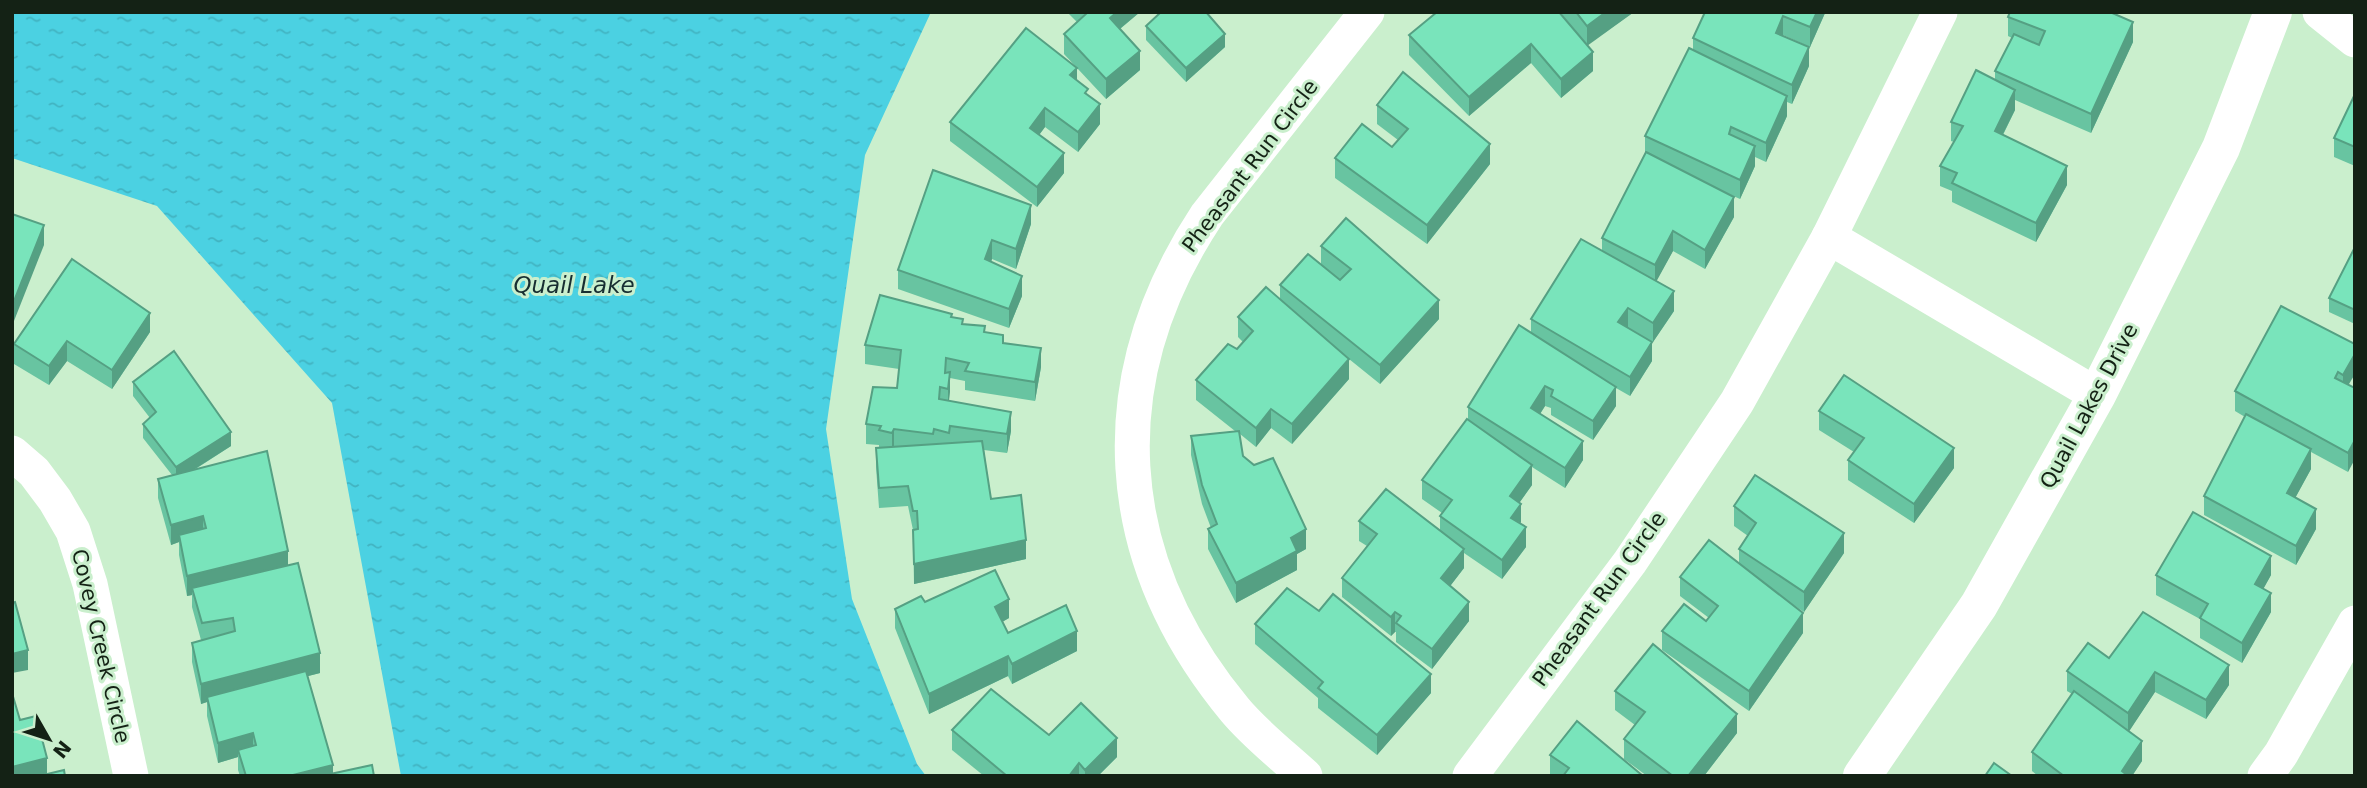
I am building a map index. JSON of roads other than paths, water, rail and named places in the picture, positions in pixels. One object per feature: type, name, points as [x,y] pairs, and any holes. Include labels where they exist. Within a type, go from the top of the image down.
[{"type":"main road","name":"Quail Lakes Drive","points":[[1862,776],[1979,604],[2097,395],[2221,148],[2273,12]]},
{"type":"street","name":"Pheasant Run Circle","points":[[1305,776],[1236,712],[1192,652],[1167,606],[1150,563],[1139,519],[1132,472],[1134,400],[1149,331],[1166,286],[1186,246],[1207,215],[1367,12]]},
{"type":"street","name":"Pheasant Run Circle","points":[[1470,776],[1630,562],[1737,402],[1829,237],[1940,12]]},
{"type":"street","points":[[2320,12],[2355,40]]},
{"type":"street","points":[[1829,237],[2097,395]]},
{"type":"street","name":"Covey Creek Circle","points":[[12,453],[33,472],[55,500],[73,531],[90,584],[131,776]]},
{"type":"street","points":[[2265,776],[2281,754],[2355,623]]},
{"type":"water","name":"Quail Lake","points":[[12,12],[931,12],[865,155],[826,429],[852,599],[917,764],[926,776],[401,776],[332,403],[157,206],[12,158]]}]
